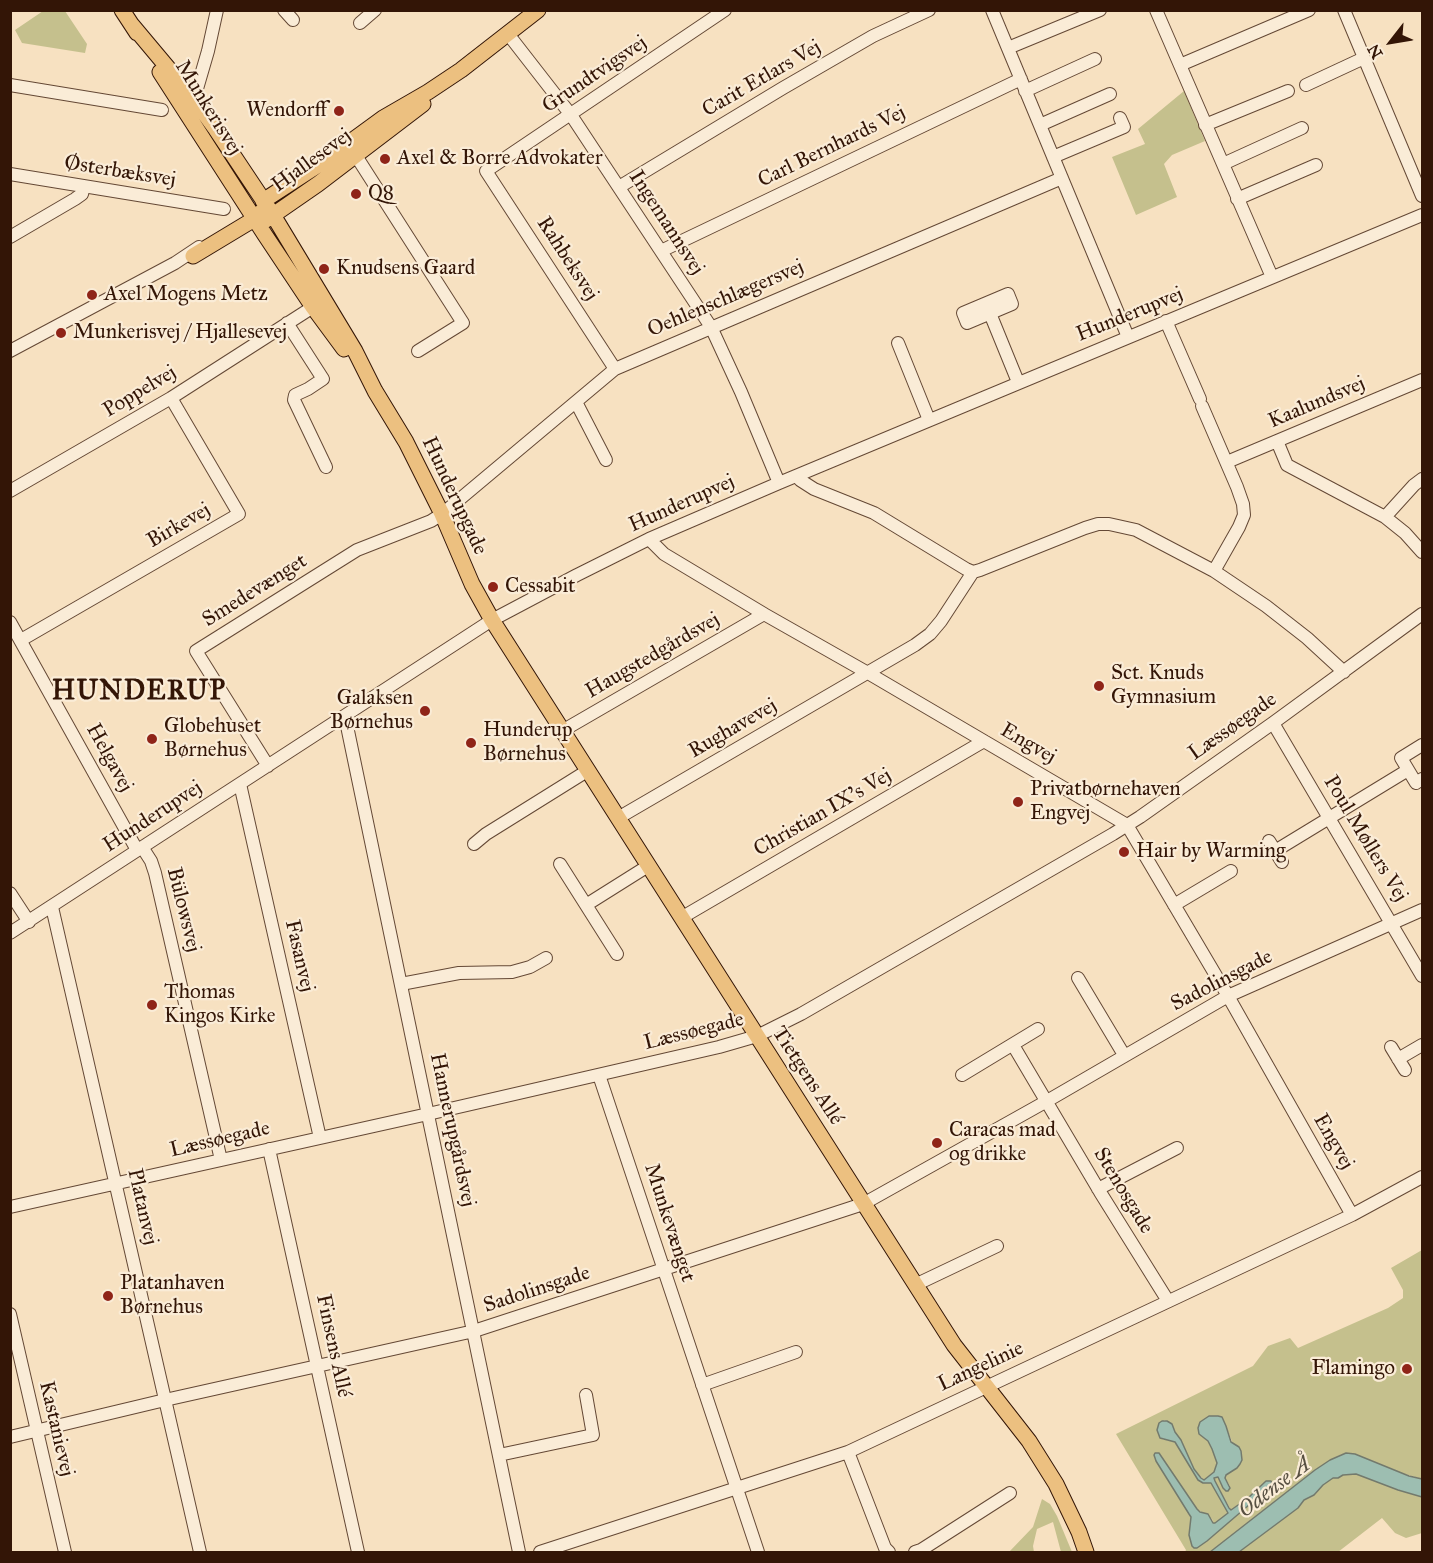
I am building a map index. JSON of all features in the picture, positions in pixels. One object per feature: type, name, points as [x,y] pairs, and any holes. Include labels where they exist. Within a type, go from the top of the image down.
[{"type":"main road","name":"Munkerisvej","points":[[122,10],[189,105],[320,307]]},
{"type":"main road","name":"Hjallesevej","points":[[261,214],[294,182],[348,149],[383,118],[461,70],[538,11]]},
{"type":"main road","name":"Munkerisvej","points":[[132,26],[180,84],[189,105]]},
{"type":"main road","points":[[193,256],[261,214]]},
{"type":"main road","name":"Hunderupgade","points":[[320,307],[355,351],[375,391],[406,442],[442,514],[472,584],[492,620]]},
{"type":"main road","name":"Tietgens Allé","points":[[492,620],[954,1346],[1029,1441],[1056,1484],[1086,1552]]},
{"type":"street","points":[[189,105],[208,51],[217,10]]},
{"type":"street","points":[[360,23],[375,10]]},
{"type":"street","name":"Grundtvigsvej","points":[[486,171],[725,10]]},
{"type":"street","name":"Carit Etlars Vej","points":[[619,187],[863,42],[928,10]]},
{"type":"street","points":[[1008,48],[1100,10]]},
{"type":"street","points":[[1156,10],[1272,277]]},
{"type":"street","points":[[1179,65],[1309,10]]},
{"type":"street","points":[[1344,10],[1422,196]]},
{"type":"street","points":[[993,11],[1128,337]]},
{"type":"street","name":"Ingemannsvej","points":[[508,34],[571,115],[711,327],[779,483]]},
{"type":"street","points":[[180,84],[196,73],[208,51]]},
{"type":"street","name":"Carl Bernhards Vej","points":[[661,251],[1023,85],[1095,58]]},
{"type":"street","points":[[1306,85],[1364,58]]},
{"type":"street","points":[[10,85],[162,110]]},
{"type":"street","points":[[1205,125],[1288,91]]},
{"type":"street","points":[[1040,125],[1110,94]]},
{"type":"street","points":[[1053,157],[1124,127],[1120,118]]},
{"type":"street","points":[[1222,164],[1302,128]]},
{"type":"street","points":[[348,149],[463,322],[418,351]]},
{"type":"street","points":[[1238,199],[1316,165]]},
{"type":"street","name":"Rahbeksvej","points":[[486,171],[615,369]]},
{"type":"street","name":"Østerbæksvej","points":[[10,174],[224,209]]},
{"type":"street","name":"Oehlenschlægersvej","points":[[327,569],[357,550],[442,514],[615,369],[1062,178]]},
{"type":"street","points":[[10,237],[75,199],[81,194],[84,186]]},
{"type":"street","name":"Hjallesevej","points":[[10,351],[175,263],[261,214]]},
{"type":"street","name":"Hunderupvej","points":[[10,933],[492,620],[557,585],[649,539],[779,483],[1422,214]]},
{"type":"street","name":"Hjallesevej","points":[[175,263],[193,256]]},
{"type":"street","name":"Poppelvej","points":[[10,491],[171,398],[286,323],[320,307]]},
{"type":"street","points":[[988,308],[1018,382]]},
{"type":"street","points":[[1166,321],[1238,487],[1243,504],[1244,515],[1239,527],[1214,571]]},
{"type":"street","points":[[286,323],[323,379],[295,395],[294,400],[326,467]]},
{"type":"street","points":[[898,343],[929,420]]},
{"type":"street","name":"Kaalundsvej","points":[[1227,462],[1422,380]]},
{"type":"street","name":"Birkevej","points":[[21,640],[239,514],[171,398]]},
{"type":"street","points":[[576,402],[606,460]]},
{"type":"street","points":[[1277,441],[1287,465],[1385,517],[1406,533],[1422,552]]},
{"type":"street","points":[[798,475],[800,480],[814,489],[874,513],[973,572],[1098,524],[1136,530],[1214,571],[1266,606],[1344,672]]},
{"type":"street","points":[[1385,517],[1422,479]]},
{"type":"street","name":"Engvej","points":[[649,539],[664,554],[764,614],[1127,825],[1228,996],[1352,1215]]},
{"type":"street","name":"Smedevænget","points":[[268,766],[196,651],[327,569]]},
{"type":"street","name":"Rughavevej","points":[[618,818],[915,645],[930,634],[941,621],[973,572]]},
{"type":"street","name":"Haugstedgårdsvej","points":[[562,731],[764,614]]},
{"type":"street","name":"Læssøegade","points":[[10,1207],[599,1075],[757,1036],[801,1014],[1127,825],[1273,723],[1422,614]]},
{"type":"street","name":"Helgavej","points":[[10,622],[140,848]]},
{"type":"street","name":"Hannerupgårdsvej","points":[[344,717],[519,1552]]},
{"type":"street","name":"Poul Møllers Vej","points":[[1273,723],[1422,976]]},
{"type":"street","name":"Christian IX's Vej","points":[[681,918],[984,741]]},
{"type":"street","points":[[1422,745],[1401,758],[1416,783],[1422,779]]},
{"type":"street","points":[[1275,851],[1408,770]]},
{"type":"street","points":[[474,844],[486,834],[587,771]]},
{"type":"street","name":"Fasanvej","points":[[240,784],[320,1138]]},
{"type":"street","name":"Bülowsvej","points":[[140,848],[151,861],[155,873],[221,1160]]},
{"type":"street","points":[[560,864],[617,954]]},
{"type":"street","points":[[586,905],[648,866]]},
{"type":"street","points":[[1174,905],[1231,871]]},
{"type":"street","points":[[10,892],[28,922]]},
{"type":"street","name":"Platanvej","points":[[52,907],[200,1552]]},
{"type":"street","name":"Sadolinsgade","points":[[10,1437],[474,1331],[864,1204],[1228,996],[1422,910]]},
{"type":"street","points":[[401,984],[459,972],[512,972],[530,967],[546,958]]},
{"type":"street","points":[[1078,978],[1124,1055]]},
{"type":"street","points":[[962,1075],[1038,1029]]},
{"type":"street","points":[[1013,1045],[1047,1101]]},
{"type":"street","points":[[1398,1059],[1422,1045]]},
{"type":"street","points":[[1391,1047],[1404,1070]]},
{"type":"street","name":"Munkevænget","points":[[599,1075],[758,1552]]},
{"type":"street","name":"Stenosgade","points":[[1047,1101],[1098,1189],[1168,1301]]},
{"type":"street","points":[[1098,1189],[1177,1148]]},
{"type":"street","name":"Finsens Allé","points":[[269,1149],[358,1552]]},
{"type":"street","name":"Langelinie","points":[[540,1552],[848,1452],[1352,1215],[1422,1177]]},
{"type":"street","points":[[915,1285],[997,1246]]},
{"type":"street","name":"Kastanievej","points":[[10,1314],[64,1552]]},
{"type":"street","points":[[702,1384],[796,1352]]},
{"type":"street","points":[[499,1455],[593,1435],[585,1395]]},
{"type":"street","points":[[848,1452],[885,1548],[889,1552]]},
{"type":"street","points":[[915,1552],[1010,1493]]},
{"type":"shaded area","points":[[43,11],[65,11],[87,44],[85,53],[22,43],[15,30]]},
{"type":"shaded area","points":[[1184,91],[1205,141],[1172,155],[1164,164],[1177,197],[1136,215],[1112,157],[1145,144],[1138,129]]},
{"type":"shaded area","points":[[1422,1250],[1422,1479],[1398,1472],[1355,1454],[1346,1453],[1315,1470],[1210,1552],[1185,1552],[1186,1550],[1116,1434],[1253,1366],[1268,1346],[1290,1338],[1298,1348],[1388,1308],[1403,1298],[1403,1290],[1391,1268]],"holes":[[[1164,1420],[1172,1424],[1194,1469],[1204,1480],[1214,1472],[1217,1461],[1208,1441],[1199,1434],[1226,1426],[1233,1444],[1237,1468],[1226,1475],[1225,1478],[1230,1486],[1223,1488],[1218,1477],[1214,1477],[1214,1480],[1231,1510],[1266,1481],[1270,1487],[1207,1541],[1192,1546],[1189,1535],[1191,1517],[1154,1457],[1159,1453],[1197,1509],[1212,1519],[1214,1524],[1228,1513],[1211,1483],[1198,1480],[1175,1442],[1162,1439]]]},
{"type":"shaded area","points":[[1209,1416],[1222,1417],[1231,1442],[1241,1451],[1240,1464],[1225,1478],[1230,1488],[1228,1491],[1223,1488],[1218,1477],[1214,1478],[1229,1508],[1231,1510],[1248,1498],[1266,1481],[1271,1481],[1272,1484],[1207,1541],[1194,1548],[1189,1535],[1191,1517],[1154,1455],[1159,1453],[1197,1509],[1208,1514],[1215,1523],[1228,1513],[1211,1483],[1198,1480],[1175,1442],[1160,1438],[1157,1430],[1162,1421],[1172,1424],[1194,1469],[1204,1480],[1214,1472],[1217,1463],[1208,1441],[1199,1434],[1200,1422]]},
{"type":"shaded area","name":"Odense Å","points":[[1346,1453],[1355,1454],[1422,1479],[1422,1497],[1356,1474],[1343,1475],[1323,1485],[1314,1495],[1304,1500],[1298,1508],[1239,1552],[1210,1552],[1315,1470]]},
{"type":"shaded area","points":[[1356,1474],[1422,1497],[1422,1533],[1406,1538],[1395,1533],[1382,1518],[1338,1552],[1239,1552],[1298,1508],[1304,1500],[1314,1495],[1329,1480],[1343,1475]]},
{"type":"shaded area","points":[[1042,1499],[1050,1504],[1057,1516],[1072,1552],[1061,1552],[1053,1522],[1037,1529],[1034,1552],[1009,1552],[1033,1527]]},
{"type":"place","name":"Wendorff","points":[[339,111]]},
{"type":"place","name":"Axel & Borre Advokater","points":[[385,159]]},
{"type":"place","name":"Q8","points":[[356,194]]},
{"type":"place","name":"Knudsens Gaard","points":[[324,269]]},
{"type":"place","name":"Axel Mogens Metz","points":[[92,295]]},
{"type":"place","name":"Munkerisvej / Hjallesevej","points":[[61,333]]},
{"type":"place","name":"Cessabit","points":[[493,587]]},
{"type":"place","name":"Sct. Knuds Gymnasium","points":[[1099,686]]},
{"type":"place","name":"Galaksen Børnehus","points":[[425,711]]},
{"type":"place","name":"Globehuset Børnehus","points":[[152,739]]},
{"type":"place","name":"Hunderup Børnehus","points":[[471,743]]},
{"type":"place","name":"Privatbørnehaven Engvej","points":[[1018,802]]},
{"type":"place","name":"Hair by Warming","points":[[1124,852]]},
{"type":"place","name":"Thomas Kingos Kirke","points":[[152,1005]]},
{"type":"place","name":"Caracas mad og drikke","points":[[937,1143]]},
{"type":"place","name":"Platanhaven Børnehus","points":[[108,1296]]},
{"type":"place","name":"Flamingo","points":[[1407,1369]]},
{"type":"district","name":"HUNDERUP","points":[[139,692]]}]
